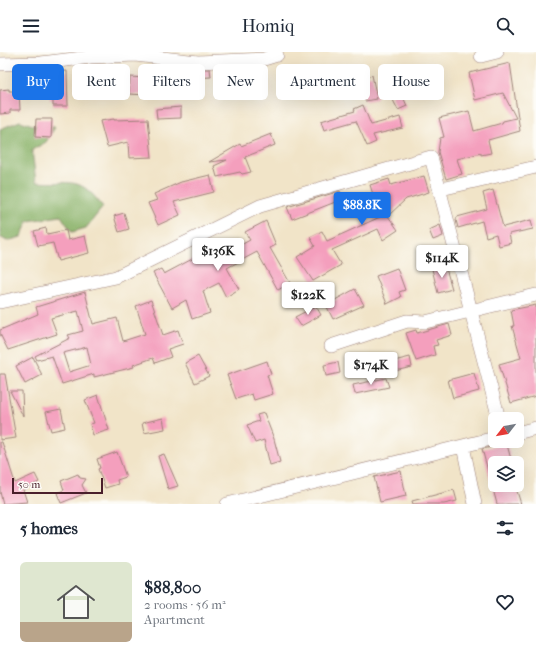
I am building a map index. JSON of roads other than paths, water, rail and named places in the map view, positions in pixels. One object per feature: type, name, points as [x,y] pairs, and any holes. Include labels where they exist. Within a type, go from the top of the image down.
[{"type":"street","points":[[481,56],[497,52]]},
{"type":"street","points":[[0,64],[41,63],[91,57],[135,55],[198,62],[264,59],[277,55]]},
{"type":"street","points":[[0,302],[116,277],[260,206],[432,158],[497,412]]},
{"type":"street","points":[[441,189],[536,167]]},
{"type":"street","points":[[330,346],[407,321],[425,322],[536,295]]},
{"type":"street","points":[[524,431],[536,428]]},
{"type":"street","points":[[227,504],[488,440]]},
{"type":"street","points":[[463,446],[475,504]]}]
